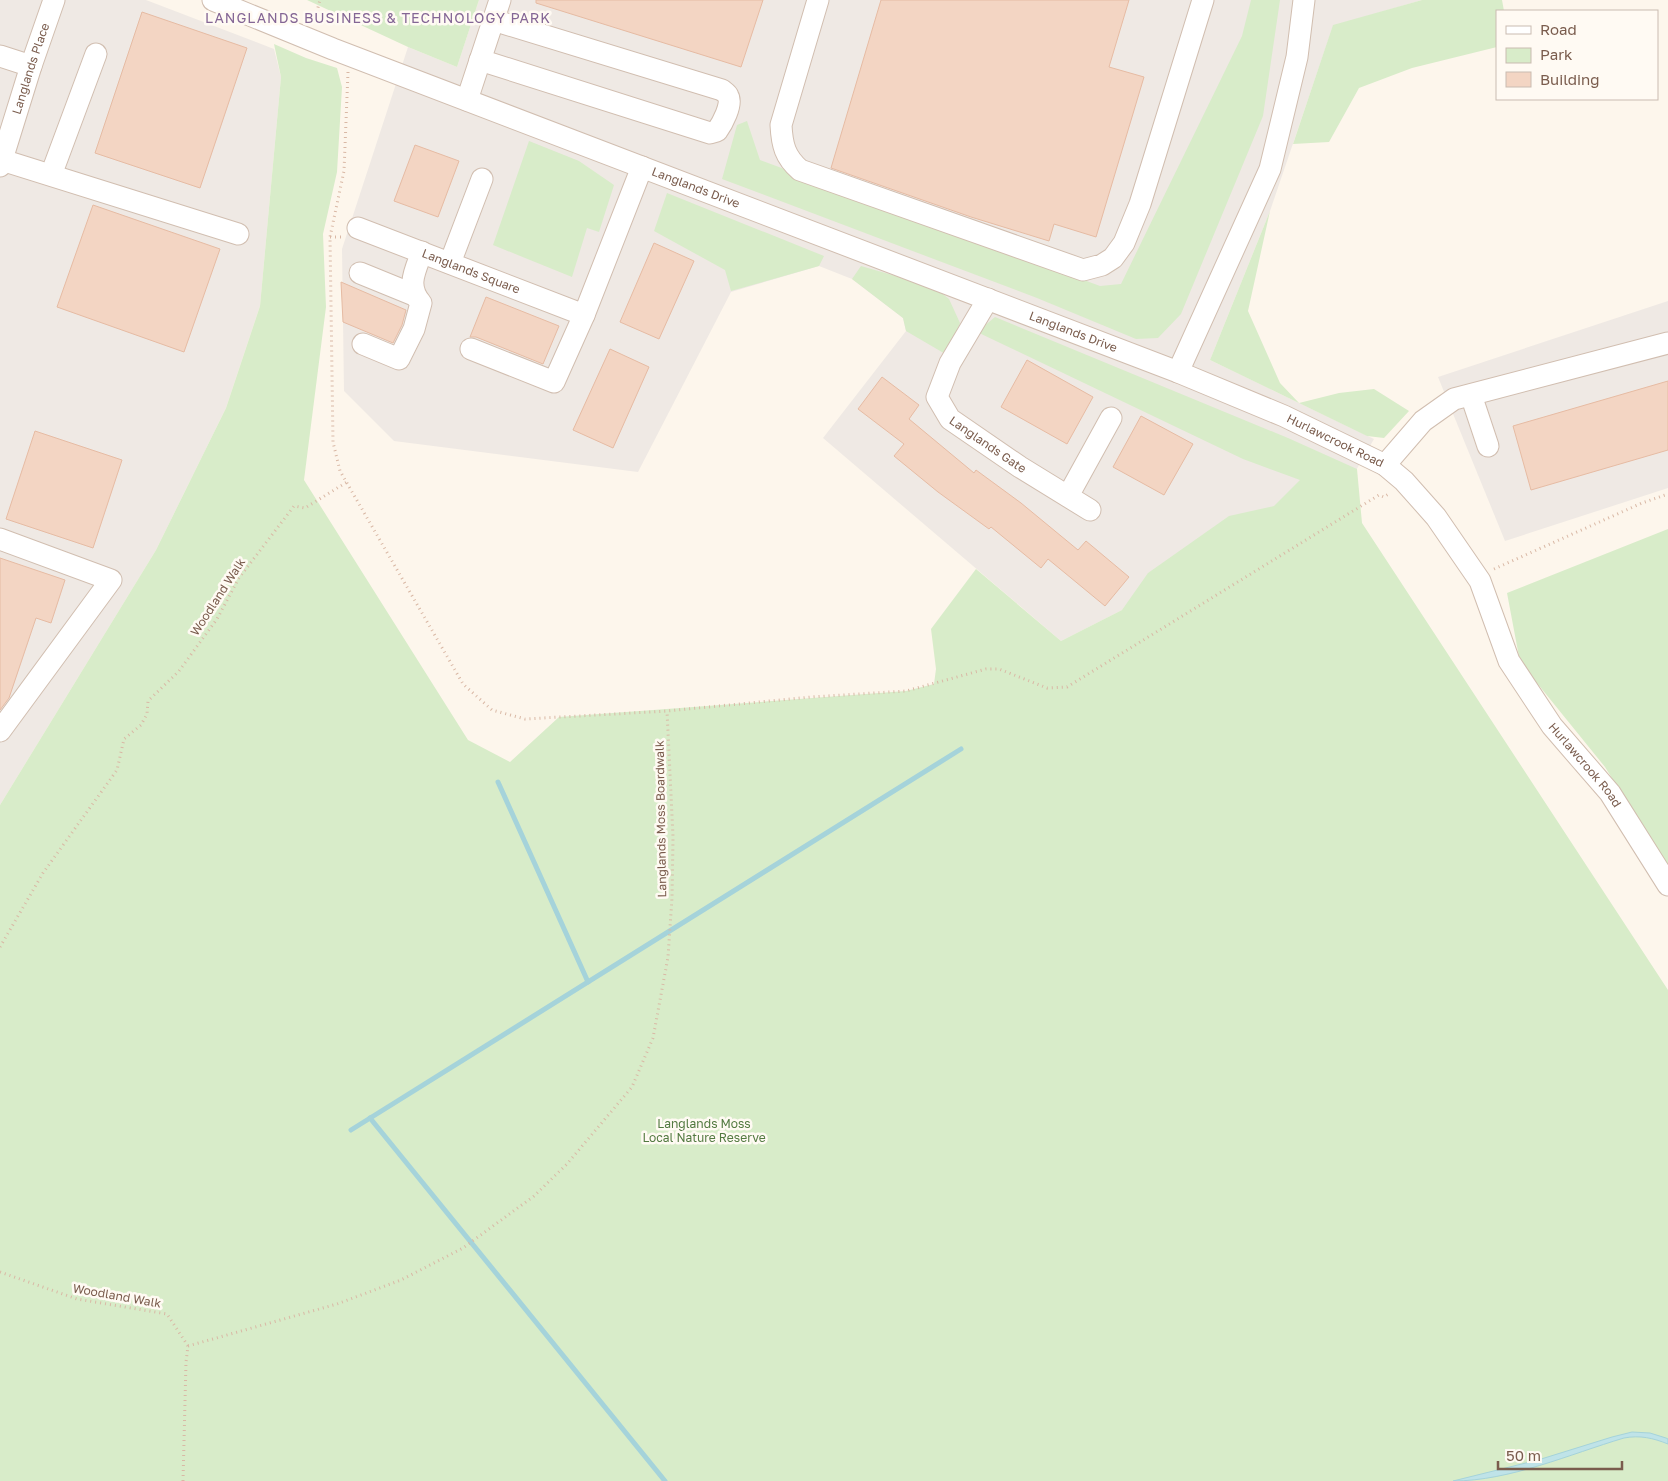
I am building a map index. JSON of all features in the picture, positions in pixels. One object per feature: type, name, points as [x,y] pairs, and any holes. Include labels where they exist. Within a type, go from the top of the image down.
[{"type":"street","name":"Langlands Place","points":[[1,163],[54,0]]},
{"type":"street","name":"Langlands Drive","points":[[212,0],[333,49],[1178,372]]},
{"type":"street","points":[[818,0],[781,125],[782,141],[791,161],[800,170],[1083,270],[1102,265],[1113,258],[1124,243],[1140,204],[1203,0]]},
{"type":"street","points":[[1178,372],[1270,169],[1297,57],[1304,0]]},
{"type":"street","points":[[467,100],[480,60],[497,10],[722,90],[728,96],[729,103],[724,122],[717,131],[710,133],[480,60]]},
{"type":"street","points":[[51,175],[96,54]]},
{"type":"street","points":[[0,56],[31,66]]},
{"type":"street","points":[[1,163],[51,175],[238,234]]},
{"type":"street","points":[[471,349],[554,382],[584,315],[642,167]]},
{"type":"street","points":[[450,263],[482,179]]},
{"type":"street","name":"Langlands Square","points":[[358,228],[584,315]]},
{"type":"street","points":[[414,295],[412,282],[422,252]]},
{"type":"street","points":[[360,273],[414,295],[421,303],[414,330],[399,359],[363,344]]},
{"type":"street","name":"Langlands Gate","points":[[988,300],[950,363],[937,397],[950,419],[1090,510]]},
{"type":"street","points":[[1385,465],[1422,421],[1454,399],[1668,343]]},
{"type":"street","name":"Hurlawcrook Road","points":[[1178,372],[1284,416],[1385,465],[1404,481],[1436,517],[1480,581],[1509,661],[1552,726],[1610,794],[1668,885]]},
{"type":"street","points":[[1471,395],[1488,446]]},
{"type":"street","points":[[1068,496],[1111,418]]},
{"type":"street","points":[[0,539],[112,580],[0,731]]},
{"type":"path","points":[[313,28],[320,0]]},
{"type":"path","points":[[333,49],[348,70],[344,171],[330,237],[333,442],[340,470],[463,684],[492,710],[525,719],[667,711],[811,697],[906,691],[986,668],[1000,669],[1046,688],[1067,687],[1379,495],[1384,497],[1404,481]]},
{"type":"path","name":"Woodland Walk","points":[[0,948],[43,873],[117,770],[124,739],[141,725],[146,714],[148,701],[179,671],[217,619],[239,578],[294,506],[305,508],[347,482]]},
{"type":"path","points":[[1488,563],[1492,570],[1668,494]]},
{"type":"path","name":"Langlands Moss Boardwalk","points":[[188,1346],[337,1304],[402,1280],[463,1248],[534,1196],[567,1164],[632,1087],[653,1038],[668,957],[672,898],[673,837],[667,711]]},
{"type":"path","name":"Woodland Walk","points":[[0,1272],[77,1299],[167,1314],[188,1346]]},
{"type":"path","points":[[183,1481],[188,1346]]},
{"type":"shaded area","points":[[0,0],[146,0],[274,49],[281,77],[260,306],[226,408],[156,550],[0,805]]},
{"type":"shaded area","points":[[479,0],[1422,0],[1333,26],[1270,211],[1210,360],[1374,439],[1339,500],[1061,641],[823,438],[906,331],[903,318],[852,279],[819,266],[731,292],[638,472],[394,441],[344,391],[342,249],[408,47],[457,67]]},
{"type":"shaded area","points":[[1668,301],[1668,488],[1505,541],[1438,377]]},
{"type":"green space","points":[[307,0],[479,0],[457,67],[408,47]]},
{"type":"green space","points":[[1251,0],[1280,0],[1263,116],[1181,314],[1158,338],[1136,339],[1037,298],[722,179],[737,125],[747,121],[760,160],[1100,286],[1121,284],[1242,36]]},
{"type":"green space","points":[[1422,0],[1502,0],[1504,10],[1496,10],[1496,47],[1412,68],[1359,88],[1329,142],[1293,144],[1333,25]]},
{"type":"green space","name":"Langlands Moss Local Nature Reserve","points":[[274,44],[306,58],[337,68],[342,87],[337,172],[323,234],[326,307],[304,480],[468,740],[510,762],[559,717],[906,691],[934,684],[936,669],[931,629],[976,569],[1061,641],[1122,610],[1148,573],[1229,516],[1274,506],[1300,480],[1243,459],[977,332],[995,317],[1288,438],[1357,469],[1362,523],[1668,990],[1668,1481],[0,1481],[0,805],[156,550],[226,408],[260,306],[281,77]]},
{"type":"green space","points":[[529,141],[579,161],[614,185],[599,232],[587,228],[572,277],[493,245]]},
{"type":"green space","points":[[667,193],[824,256],[819,266],[731,291],[725,270],[654,231]]},
{"type":"green space","points":[[1270,211],[1248,311],[1280,383],[1299,403],[1339,393],[1374,389],[1409,411],[1384,438],[1367,436],[1210,360]]},
{"type":"green space","points":[[861,266],[934,287],[949,299],[960,323],[947,355],[906,331],[903,318],[852,279]]},
{"type":"green space","points":[[1668,529],[1668,868],[1605,767],[1520,662],[1507,593]]},
{"type":"water","points":[[1632,1432],[1650,1433],[1666,1438],[1668,1439],[1668,1444],[1646,1438],[1624,1438],[1518,1472],[1496,1477],[1453,1481],[1538,1460]]},
{"type":"building","points":[[536,0],[763,0],[741,67],[536,3]]},
{"type":"building","points":[[881,0],[1129,0],[1109,67],[1144,77],[1096,237],[1054,224],[1049,241],[971,217],[831,168]]},
{"type":"building","points":[[142,12],[247,48],[200,188],[95,153]]},
{"type":"building","points":[[415,145],[459,161],[438,217],[394,201]]},
{"type":"building","points":[[93,205],[220,249],[184,352],[57,307]]},
{"type":"building","points":[[654,243],[694,261],[659,339],[620,322]]},
{"type":"building","points":[[341,282],[406,310],[402,325],[393,343],[343,322]]},
{"type":"building","points":[[486,297],[559,326],[543,364],[476,337],[470,337]]},
{"type":"building","points":[[610,349],[649,367],[613,448],[573,430]]},
{"type":"building","points":[[1027,360],[1093,397],[1067,444],[1001,407]]},
{"type":"building","points":[[882,377],[919,405],[909,419],[974,473],[976,470],[1021,503],[1078,550],[1086,541],[1129,577],[1105,606],[1048,559],[1041,568],[991,527],[989,529],[938,492],[894,456],[904,444],[858,409]]},
{"type":"building","points":[[1668,381],[1668,450],[1531,490],[1513,426]]},
{"type":"building","points":[[1141,416],[1193,444],[1164,495],[1113,467]]},
{"type":"building","points":[[35,431],[122,460],[93,548],[6,519]]},
{"type":"building","points":[[0,558],[65,580],[51,623],[36,618],[9,698],[0,710]]},
{"type":"waterway","points":[[351,1130],[961,749]]},
{"type":"waterway","points":[[498,782],[588,982]]},
{"type":"waterway","points":[[370,1118],[665,1481]]},
{"type":"district","name":"LANGLANDS BUSINESS & TECHNOLOGY PARK","points":[[378,18]]}]
